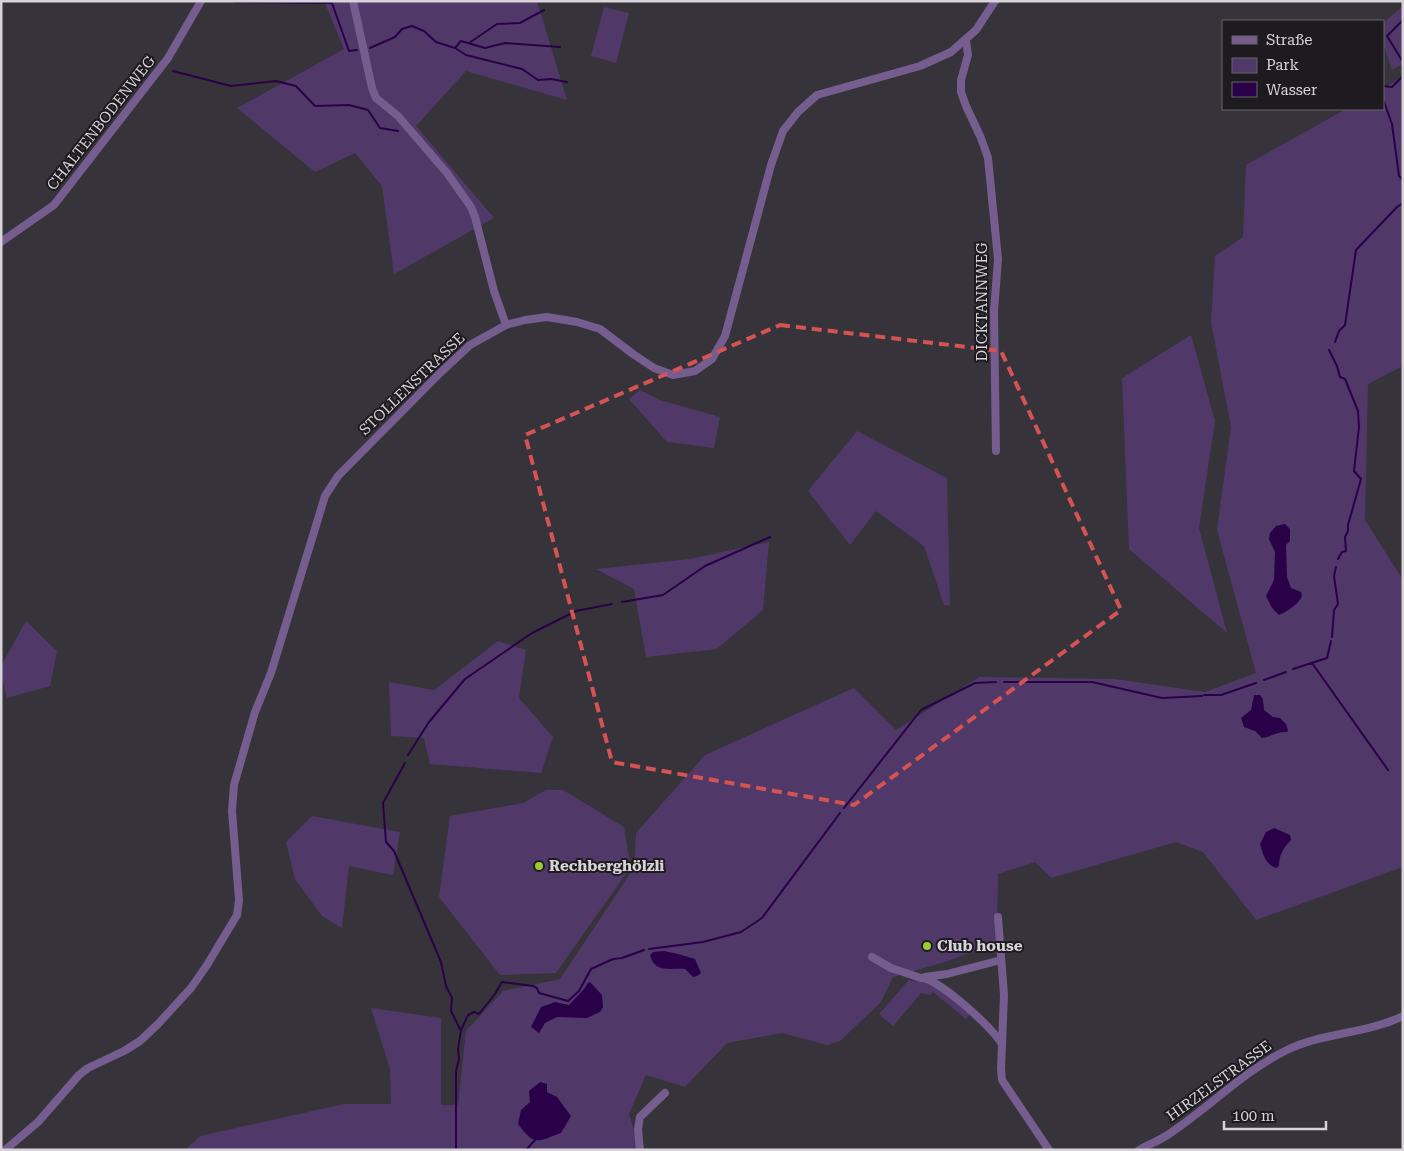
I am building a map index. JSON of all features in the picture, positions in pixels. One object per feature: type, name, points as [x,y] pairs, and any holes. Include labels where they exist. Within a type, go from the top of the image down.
[{"type":"street","name":"CHALTENBODENWEG","points":[[1,242],[54,205],[168,58],[201,1]]},
{"type":"street","points":[[354,1],[372,88],[376,98],[408,127],[465,196],[475,217],[491,282],[506,325]]},
{"type":"street","name":"STOLLENSTRASSE","points":[[5,1150],[38,1122],[79,1075],[88,1068],[124,1051],[140,1041],[158,1024],[190,988],[220,946],[237,915],[239,900],[232,811],[234,785],[255,712],[270,673],[330,485],[470,345],[506,325],[546,317],[577,322],[600,329],[654,368],[673,375],[695,371],[712,359],[725,336],[771,165],[783,131],[798,112],[817,95],[938,59],[951,52],[976,30],[995,1]]},
{"type":"street","name":"DICKTANNWEG","points":[[966,40],[968,55],[961,80],[961,92],[988,158],[998,259],[994,311],[996,451]]},
{"type":"street","points":[[998,917],[1004,996],[1002,1080],[1049,1150]]},
{"type":"street","points":[[872,957],[897,970],[924,977],[940,985],[991,1030],[1002,1046]]},
{"type":"street","points":[[924,977],[947,974],[1001,960]]},
{"type":"street","name":"HIRZELSTRASSE","points":[[1139,1150],[1170,1133],[1247,1074],[1287,1050],[1313,1040],[1376,1026],[1403,1016]]},
{"type":"street","points":[[640,1150],[638,1128],[640,1117],[665,1093]]},
{"type":"highlighted area","points":[[780,325],[1001,351],[1121,610],[854,805],[612,762],[525,435]]},
{"type":"green space","points":[[324,1],[537,1],[567,100],[466,71],[416,126],[494,218],[394,274],[382,186],[355,153],[315,172],[237,108],[344,49]]},
{"type":"green space","points":[[1403,6],[1403,64],[1392,70],[1384,47],[1384,22]]},
{"type":"green space","points":[[604,7],[629,13],[616,63],[591,56]]},
{"type":"green space","points":[[1403,77],[1403,366],[1368,384],[1365,520],[1403,580],[1403,867],[1256,920],[1203,852],[1176,842],[1051,878],[1035,862],[998,874],[997,943],[945,962],[893,977],[881,1002],[840,1041],[827,1045],[782,1033],[727,1043],[685,1087],[646,1075],[629,1114],[638,1144],[636,1150],[185,1150],[200,1136],[344,1104],[391,1104],[390,1069],[371,1008],[441,1018],[441,1105],[458,1105],[466,1031],[503,991],[560,979],[634,868],[636,833],[705,755],[854,688],[896,730],[979,677],[1115,679],[1205,692],[1256,673],[1217,530],[1231,427],[1211,322],[1215,256],[1243,237],[1246,165],[1344,110],[1384,110],[1384,87]]},
{"type":"green space","points":[[1191,335],[1215,421],[1199,528],[1227,633],[1129,549],[1122,378]]},
{"type":"green space","points":[[640,390],[660,400],[720,417],[714,448],[667,442],[629,399]]},
{"type":"green space","points":[[857,431],[947,478],[950,606],[944,605],[924,546],[876,511],[850,545],[808,491]]},
{"type":"green space","points":[[769,542],[763,610],[717,649],[646,657],[634,589],[596,569],[690,559]]},
{"type":"green space","points":[[26,621],[57,651],[50,686],[7,698],[1,666]]},
{"type":"green space","points":[[498,641],[526,650],[519,698],[553,737],[541,773],[430,764],[424,738],[391,736],[389,682],[434,690]]},
{"type":"green space","points":[[546,790],[563,790],[624,827],[630,863],[625,875],[556,973],[500,975],[439,897],[450,816],[523,803]]},
{"type":"green space","points":[[312,816],[400,832],[393,875],[349,866],[342,928],[322,916],[295,879],[286,842]]},
{"type":"green space","points":[[909,980],[936,987],[949,995],[970,1014],[966,1019],[933,992],[930,995],[921,993],[893,1026],[879,1014]]},
{"type":"water","points":[[1285,524],[1290,529],[1290,541],[1286,545],[1287,577],[1291,588],[1301,592],[1302,596],[1289,610],[1279,615],[1272,608],[1266,596],[1274,580],[1275,552],[1269,539],[1270,533],[1276,526]]},
{"type":"water","points":[[1254,695],[1260,695],[1263,699],[1264,710],[1273,717],[1280,718],[1286,724],[1287,732],[1262,738],[1255,731],[1244,727],[1241,718],[1251,710]]},
{"type":"water","points":[[1274,828],[1290,835],[1291,840],[1282,852],[1279,866],[1276,868],[1263,855],[1260,844],[1266,832]]},
{"type":"water","points":[[664,951],[695,959],[701,973],[693,977],[685,969],[668,969],[655,965],[650,955],[653,952]]},
{"type":"water","points":[[590,982],[602,995],[603,1007],[600,1012],[587,1018],[557,1017],[545,1023],[539,1033],[531,1027],[541,1007],[555,1002],[569,1005]]},
{"type":"water","points":[[540,1082],[547,1084],[547,1092],[557,1097],[571,1116],[561,1133],[536,1140],[528,1136],[518,1124],[521,1110],[530,1102],[529,1091]]},
{"type":"waterway","points":[[234,2],[332,3],[349,51],[357,50]]},
{"type":"waterway","points":[[469,43],[497,24],[520,23],[544,10]]},
{"type":"waterway","points":[[1403,20],[1387,36],[1403,62]]},
{"type":"waterway","points":[[370,48],[395,37],[402,29],[412,26],[424,31],[436,42],[455,48],[461,41],[485,48],[505,43],[560,47]]},
{"type":"waterway","points":[[455,48],[466,55],[522,69],[538,80],[551,79],[567,82]]},
{"type":"waterway","points":[[173,71],[231,86],[276,81],[296,86],[315,106],[349,105],[368,110],[380,128],[398,131]]},
{"type":"waterway","points":[[1384,86],[1392,87],[1403,76]]},
{"type":"waterway","points":[[1384,102],[1392,124],[1399,176],[1403,180]]},
{"type":"waterway","points":[[1335,342],[1339,331],[1345,325],[1356,250],[1403,203]]},
{"type":"waterway","points":[[1329,350],[1340,377],[1345,379],[1358,411],[1359,427],[1354,471],[1361,479],[1345,537],[1346,551],[1342,552],[1338,559]]},
{"type":"waterway","points":[[622,602],[663,595],[705,566],[770,537]]},
{"type":"waterway","points":[[1332,637],[1334,610],[1338,604],[1334,576],[1336,567]]},
{"type":"waterway","points":[[408,755],[429,722],[465,679],[532,633],[576,611],[612,604]]},
{"type":"waterway","points":[[1293,669],[1327,658],[1331,641]]},
{"type":"waterway","points":[[1312,663],[1388,770]]},
{"type":"waterway","points":[[1264,680],[1286,672]]},
{"type":"waterway","points":[[844,808],[921,710],[975,683],[996,682]]},
{"type":"waterway","points":[[1004,682],[1092,682],[1162,698],[1202,696]]},
{"type":"waterway","points":[[1204,695],[1221,695],[1256,683]]},
{"type":"waterway","points":[[405,763],[383,803],[386,842],[394,851],[441,962],[446,986],[452,998],[451,1011],[460,1029]]},
{"type":"waterway","points":[[649,949],[703,942],[741,932],[762,918],[840,813]]},
{"type":"waterway","points":[[456,1150],[456,1071],[459,1059],[458,1049],[461,1030],[468,1015],[474,1012],[479,1014],[502,982],[533,986],[537,988],[539,993],[568,1001],[579,991],[591,969],[613,959],[622,958],[644,950]]},
{"type":"waterway","points":[[526,1150],[535,1140]]},
{"type":"place","name":"Rechberghölzli","points":[[539,866]]},
{"type":"place","name":"Club house","points":[[927,946]]}]
